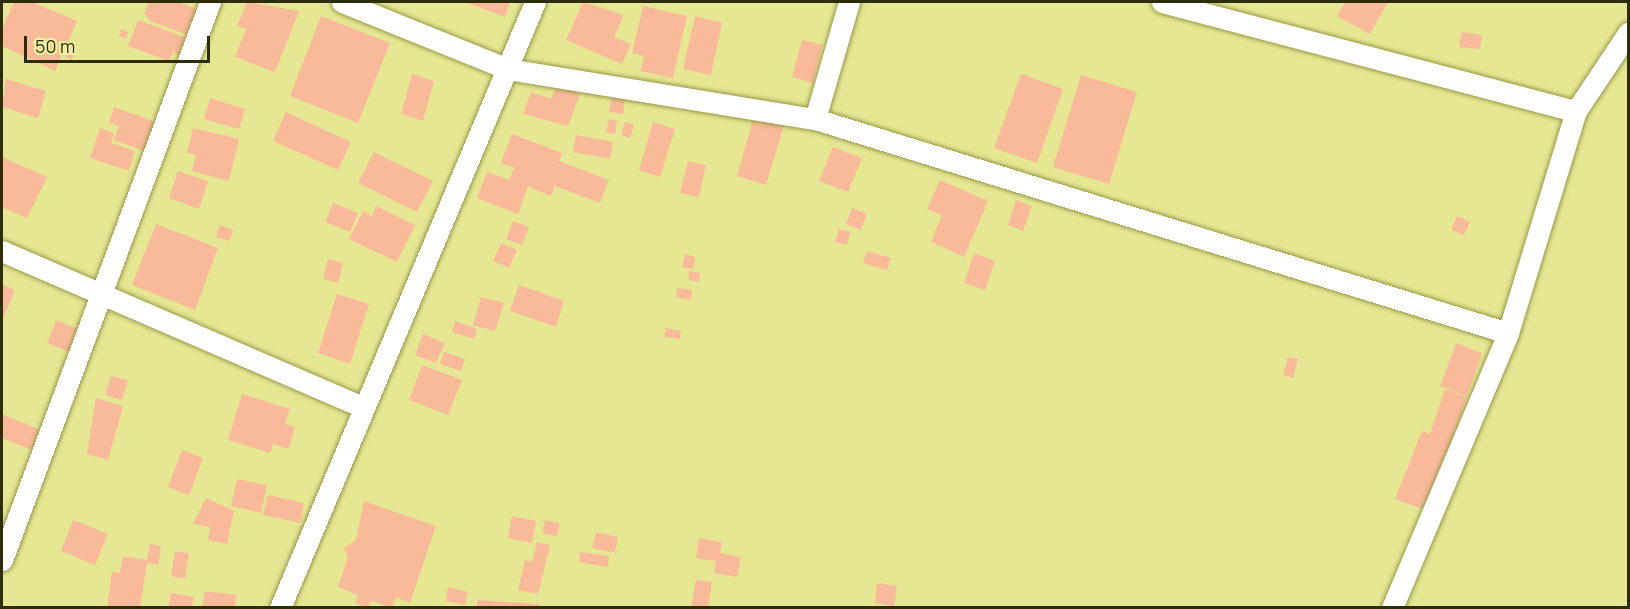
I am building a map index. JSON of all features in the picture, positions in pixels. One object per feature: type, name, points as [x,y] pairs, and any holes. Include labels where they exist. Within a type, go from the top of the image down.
[{"type":"street","points":[[2,560],[103,297],[210,2]]},
{"type":"street","points":[[342,2],[508,69],[815,120],[1508,333]]},
{"type":"street","points":[[280,608],[361,406],[535,2]]},
{"type":"street","points":[[815,120],[849,2]]},
{"type":"street","points":[[1162,2],[1576,111]]},
{"type":"street","points":[[1392,608],[1508,333],[1576,111],[1629,33]]},
{"type":"street","points":[[2,251],[103,297],[361,406]]},
{"type":"building","points":[[14,2],[32,2],[77,21],[55,71],[2,46],[2,29]]},
{"type":"building","points":[[149,2],[180,2],[200,11],[191,36],[150,21],[144,13]]},
{"type":"building","points":[[247,2],[299,11],[275,72],[235,57],[246,29],[237,26]]},
{"type":"building","points":[[465,2],[510,2],[505,17]]},
{"type":"building","points":[[583,2],[624,15],[614,37],[631,44],[622,64],[566,40]]},
{"type":"building","points":[[1345,2],[1388,2],[1370,34],[1337,16]]},
{"type":"building","points":[[643,6],[687,16],[673,78],[640,71],[644,56],[632,53]]},
{"type":"building","points":[[321,16],[390,43],[358,123],[290,96]]},
{"type":"building","points":[[695,16],[722,23],[711,75],[683,69]]},
{"type":"building","points":[[138,20],[187,38],[181,56],[173,52],[169,61],[128,46]]},
{"type":"building","points":[[121,29],[128,32],[126,39],[119,36]]},
{"type":"building","points":[[1462,32],[1482,35],[1480,49],[1459,47]]},
{"type":"building","points":[[802,40],[822,45],[813,83],[792,77]]},
{"type":"building","points":[[70,42],[77,44],[72,60],[65,57]]},
{"type":"building","points":[[412,74],[434,81],[423,121],[401,114]]},
{"type":"building","points":[[1021,74],[1063,89],[1037,163],[994,148]]},
{"type":"building","points":[[1081,75],[1137,92],[1109,184],[1053,167]]},
{"type":"building","points":[[6,79],[46,91],[38,118],[2,107]]},
{"type":"building","points":[[557,85],[580,94],[568,126],[523,114],[531,92],[551,99]]},
{"type":"building","points":[[612,96],[625,98],[623,114],[609,112]]},
{"type":"building","points":[[210,98],[245,109],[239,129],[204,119]]},
{"type":"building","points":[[114,107],[158,123],[147,152],[114,140],[119,126],[109,123]]},
{"type":"building","points":[[286,112],[351,142],[338,170],[273,141]]},
{"type":"building","points":[[754,116],[784,125],[766,185],[737,176]]},
{"type":"building","points":[[609,119],[617,121],[615,134],[606,132]]},
{"type":"building","points":[[625,122],[634,125],[630,138],[621,135]]},
{"type":"building","points":[[653,122],[675,129],[660,177],[639,170]]},
{"type":"building","points":[[100,128],[114,133],[111,143],[135,151],[129,171],[90,158]]},
{"type":"building","points":[[193,128],[239,139],[229,181],[192,171],[196,155],[187,153]]},
{"type":"building","points":[[512,134],[562,153],[559,161],[609,180],[600,203],[555,186],[551,196],[528,187],[518,214],[477,198],[487,172],[509,180],[514,168],[501,163]]},
{"type":"building","points":[[576,135],[613,142],[610,159],[573,152]]},
{"type":"building","points":[[833,147],[862,158],[848,192],[819,181]]},
{"type":"building","points":[[374,152],[433,181],[417,212],[358,183]]},
{"type":"building","points":[[2,157],[47,177],[27,218],[2,207]]},
{"type":"building","points":[[688,161],[706,165],[699,197],[680,193]]},
{"type":"building","points":[[178,171],[208,181],[199,209],[169,198]]},
{"type":"building","points":[[940,180],[988,201],[964,257],[931,242],[942,215],[927,209]]},
{"type":"building","points":[[1016,200],[1032,206],[1023,231],[1008,225]]},
{"type":"building","points":[[333,203],[358,213],[350,232],[325,222]]},
{"type":"building","points":[[376,206],[415,225],[397,262],[349,239],[363,211],[372,216]]},
{"type":"building","points":[[852,208],[867,214],[861,230],[846,224]]},
{"type":"building","points":[[1457,216],[1470,222],[1464,235],[1451,230]]},
{"type":"building","points":[[513,221],[529,227],[522,245],[506,239]]},
{"type":"building","points":[[156,224],[218,248],[195,310],[132,285]]},
{"type":"building","points":[[220,225],[233,230],[229,241],[216,237]]},
{"type":"building","points":[[839,229],[850,232],[847,245],[835,242]]},
{"type":"building","points":[[501,243],[517,250],[509,268],[493,261]]},
{"type":"building","points":[[867,251],[891,258],[887,270],[863,263]]},
{"type":"building","points":[[974,253],[995,261],[985,290],[964,283]]},
{"type":"building","points":[[685,254],[695,257],[693,269],[682,267]]},
{"type":"building","points":[[328,259],[343,263],[338,283],[323,279]]},
{"type":"building","points":[[689,271],[700,273],[699,282],[688,280]]},
{"type":"building","points":[[2,284],[15,290],[2,321]]},
{"type":"building","points":[[519,285],[564,301],[556,327],[510,311]]},
{"type":"building","points":[[677,288],[692,290],[691,300],[676,297]]},
{"type":"building","points":[[337,294],[369,304],[350,364],[318,353]]},
{"type":"building","points":[[481,297],[504,303],[495,331],[473,325]]},
{"type":"building","points":[[56,320],[78,329],[69,352],[47,343]]},
{"type":"building","points":[[455,321],[477,329],[474,339],[452,332]]},
{"type":"building","points":[[666,328],[681,331],[680,339],[664,337]]},
{"type":"building","points":[[423,334],[445,343],[436,363],[415,355]]},
{"type":"building","points":[[1456,343],[1482,353],[1467,396],[1440,386]]},
{"type":"building","points":[[444,352],[465,359],[461,371],[440,364]]},
{"type":"building","points":[[1288,357],[1298,359],[1293,378],[1283,375]]},
{"type":"building","points":[[422,365],[462,380],[448,415],[409,400]]},
{"type":"building","points":[[111,376],[128,380],[122,400],[105,395]]},
{"type":"building","points":[[1445,389],[1467,397],[1447,455],[1437,452],[1445,455],[1425,510],[1395,499],[1422,431],[1430,434]]},
{"type":"building","points":[[242,394],[290,409],[285,424],[295,427],[289,449],[273,444],[270,453],[228,440]]},
{"type":"building","points":[[96,398],[123,406],[108,460],[87,454]]},
{"type":"building","points":[[2,414],[40,430],[32,450],[2,438]]},
{"type":"building","points":[[182,450],[203,458],[189,495],[168,487]]},
{"type":"building","points":[[237,479],[267,485],[261,513],[231,506]]},
{"type":"building","points":[[268,495],[304,503],[300,523],[263,515]]},
{"type":"building","points":[[206,498],[234,511],[227,544],[208,540],[210,527],[193,524]]},
{"type":"building","points":[[364,501],[436,526],[410,603],[396,597],[392,608],[371,601],[367,608],[355,603],[358,595],[338,587],[348,557],[344,548],[356,540]]},
{"type":"building","points":[[512,516],[536,521],[532,543],[508,538]]},
{"type":"building","points":[[73,520],[108,534],[95,565],[61,551]]},
{"type":"building","points":[[545,520],[560,523],[557,536],[542,533]]},
{"type":"building","points":[[596,532],[618,537],[615,553],[592,548]]},
{"type":"building","points":[[699,538],[722,542],[720,553],[741,557],[737,577],[714,573],[716,561],[696,558]]},
{"type":"building","points":[[537,542],[550,545],[538,594],[518,590],[525,560],[532,562]]},
{"type":"building","points":[[150,544],[161,546],[158,565],[147,563],[140,608],[107,608],[112,572],[120,573],[123,556],[147,560]]},
{"type":"building","points":[[175,551],[189,553],[185,579],[171,576]]},
{"type":"building","points":[[580,552],[609,556],[608,567],[579,562]]},
{"type":"building","points":[[696,580],[712,582],[708,608],[691,608]]},
{"type":"building","points":[[877,583],[897,586],[894,606],[875,603]]},
{"type":"building","points":[[448,587],[468,592],[465,605],[446,601]]},
{"type":"building","points":[[205,591],[236,595],[235,608],[202,608]]},
{"type":"building","points":[[171,593],[194,597],[192,608],[168,608]]},
{"type":"building","points":[[477,600],[539,604],[539,608],[477,608]]}]
